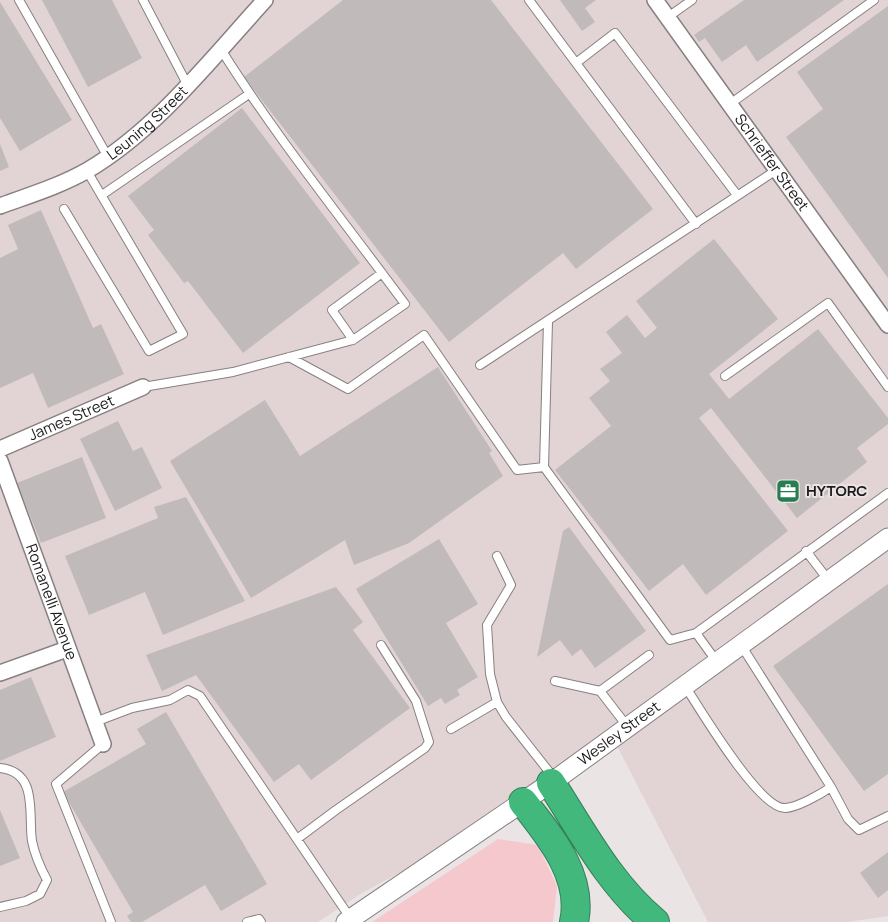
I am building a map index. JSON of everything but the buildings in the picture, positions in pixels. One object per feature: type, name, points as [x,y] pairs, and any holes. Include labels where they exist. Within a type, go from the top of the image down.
[{"type":"highway","points":[[553,781],[616,882],[637,907],[655,922]]},
{"type":"highway","points":[[523,802],[550,836],[564,860],[573,888],[574,922]]},
{"type":"street","name":"Leuning Street","points":[[0,206],[57,186],[108,157],[150,123],[265,0]]},
{"type":"street","name":"Schrieffer Street","points":[[655,0],[888,325]]},
{"type":"street","name":"James Street","points":[[0,448],[143,388]]},
{"type":"street","name":"Romanelli Avenue","points":[[0,461],[103,744]]},
{"type":"street","name":"Wesley Street","points":[[348,920],[523,802],[628,728],[888,538]]},
{"type":"street","points":[[0,673],[68,650]]},
{"type":"lane","points":[[19,0],[108,157]]},
{"type":"lane","points":[[143,0],[186,84]]},
{"type":"lane","points":[[529,0],[696,224]]},
{"type":"lane","points":[[668,17],[692,0]]},
{"type":"lane","points":[[730,104],[874,0]]},
{"type":"lane","points":[[576,63],[615,33],[737,194]]},
{"type":"lane","points":[[143,388],[233,372],[353,340],[406,304],[249,94],[220,48]]},
{"type":"lane","points":[[102,195],[249,94]]},
{"type":"lane","points":[[480,365],[696,224],[737,194],[778,169]]},
{"type":"lane","points":[[64,209],[148,352],[183,334],[87,170]]},
{"type":"lane","points":[[353,340],[332,310],[382,273]]},
{"type":"lane","points":[[725,376],[828,303],[888,387]]},
{"type":"lane","points":[[548,322],[544,467],[670,640],[696,633],[888,493]]},
{"type":"lane","points":[[289,357],[348,389],[424,335],[517,470],[544,467]]},
{"type":"lane","points":[[806,551],[829,581]]},
{"type":"lane","points":[[497,556],[511,585],[487,625],[490,674],[497,702],[553,781]]},
{"type":"lane","points":[[696,633],[718,662]]},
{"type":"lane","points":[[297,839],[425,748],[429,742],[416,701],[381,645]]},
{"type":"lane","points":[[741,645],[831,787],[848,819],[859,830],[888,816]]},
{"type":"lane","points":[[600,691],[649,655]]},
{"type":"lane","points":[[555,681],[600,691],[628,728]]},
{"type":"lane","points":[[685,686],[751,784],[774,806],[786,808],[822,793],[831,787]]},
{"type":"lane","points":[[95,722],[132,708],[170,700],[188,690],[200,696],[297,839],[348,920]]},
{"type":"lane","points":[[451,729],[497,702]]},
{"type":"lane","points":[[103,744],[56,784],[112,922]]},
{"type":"lane","points":[[0,768],[18,776],[27,786],[32,806],[32,838],[36,859],[48,880],[40,894],[26,901],[0,907]]},
{"type":"lane","points":[[247,922],[259,919],[261,922]]},
{"type":"shaded area","points":[[0,0],[888,0],[888,916],[847,922],[708,922],[615,742],[533,800],[362,893],[318,922],[0,922]]},
{"type":"shaded area","points":[[498,839],[538,845],[557,886],[553,922],[372,922]]},
{"type":"place","name":"HYTORC","points":[[788,491]]}]
